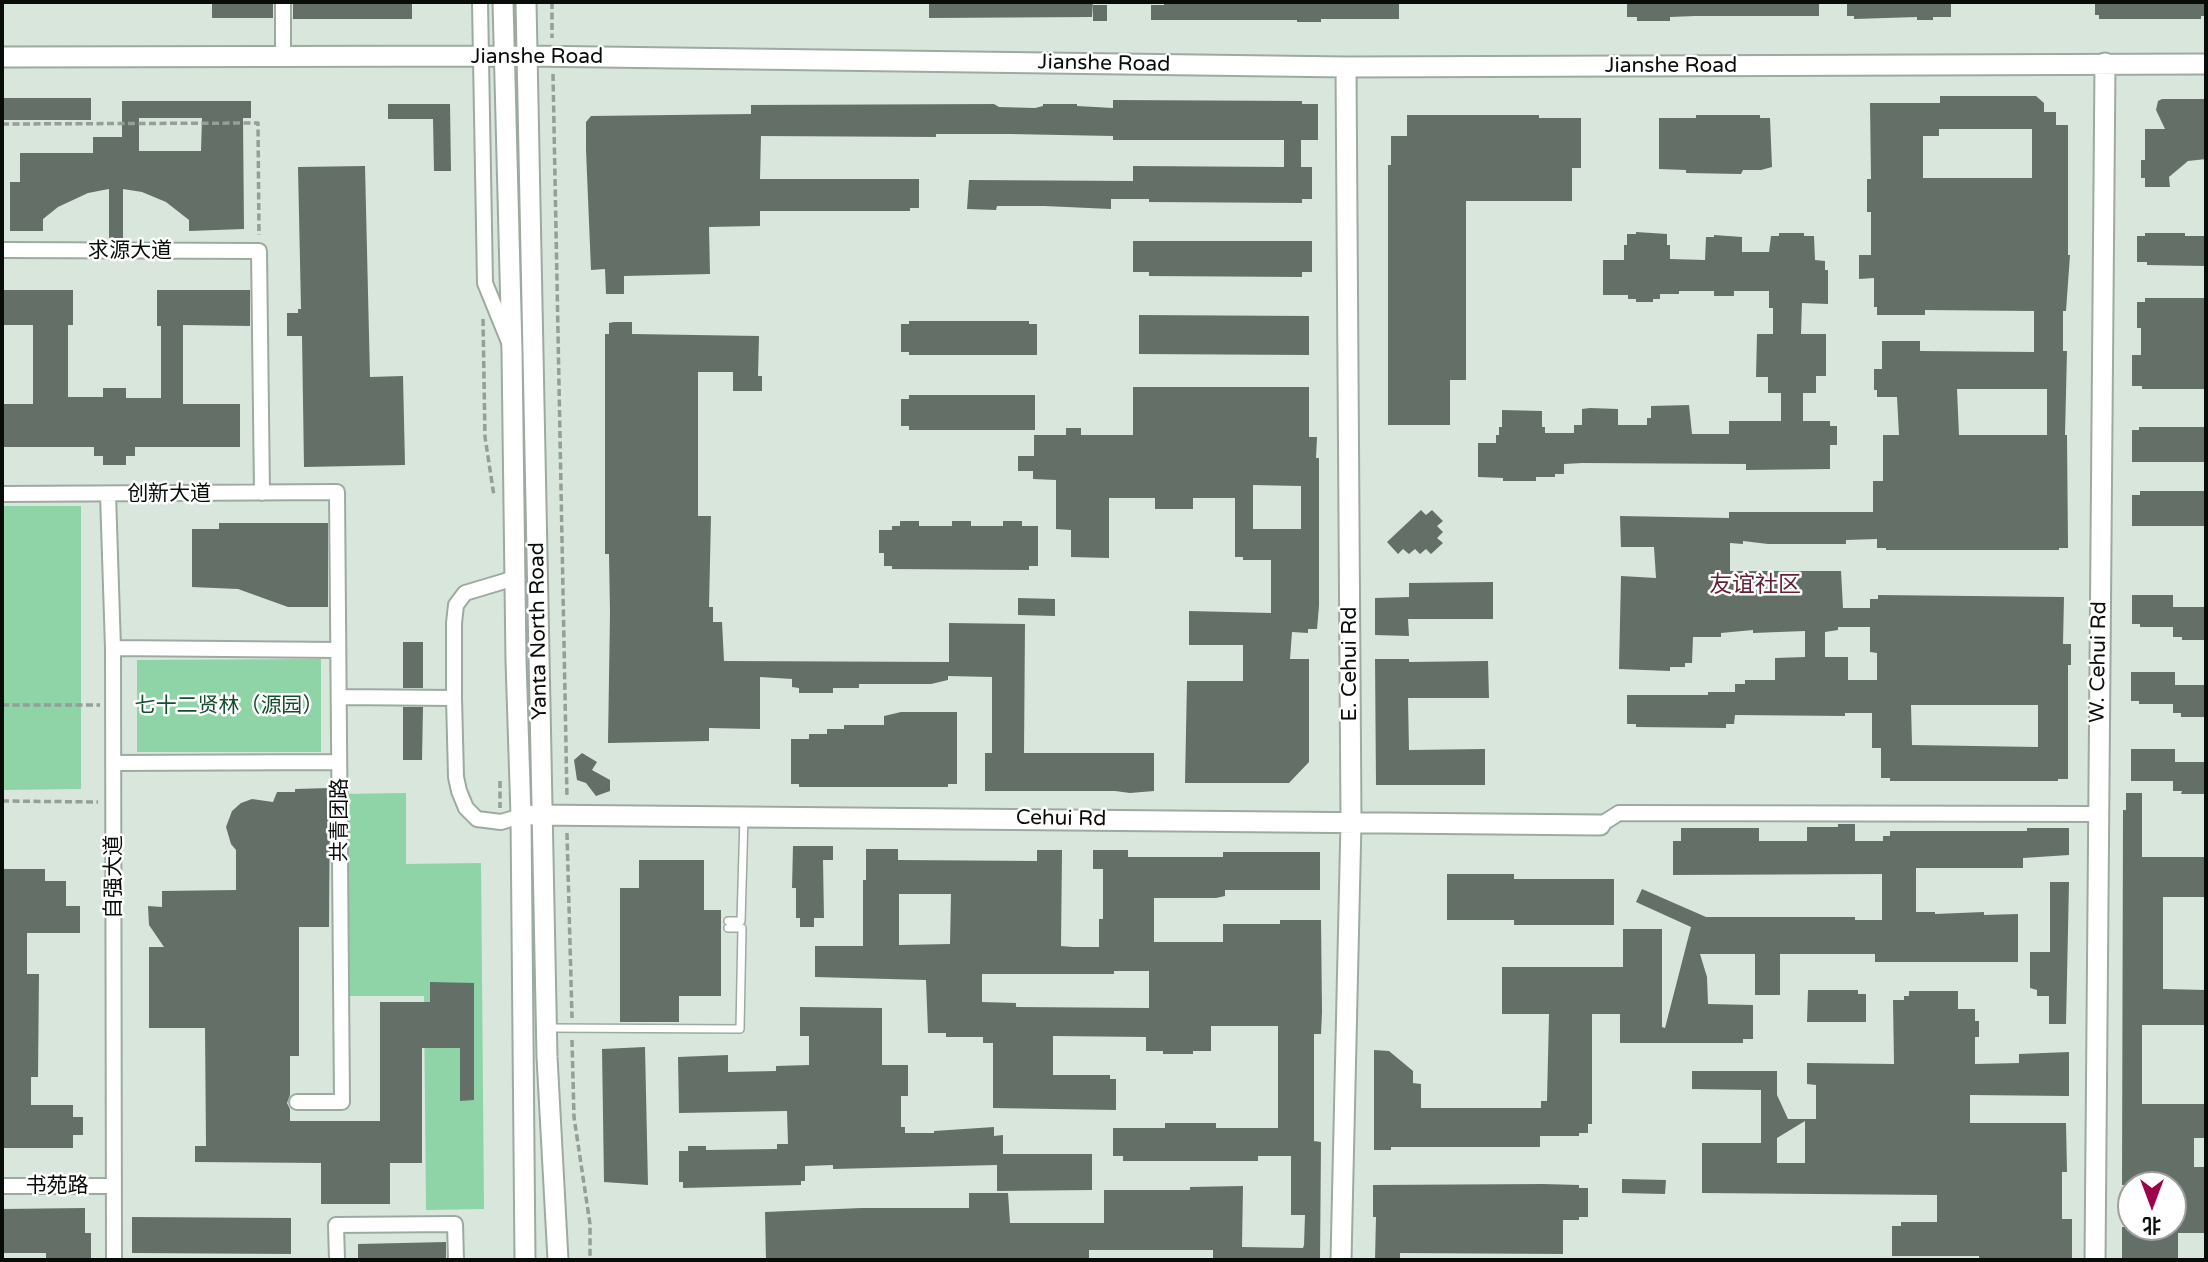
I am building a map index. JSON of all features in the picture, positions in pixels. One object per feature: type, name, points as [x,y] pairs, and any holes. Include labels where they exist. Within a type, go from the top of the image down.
[{"type":"street","points":[[283,2],[283,57]]},
{"type":"street","points":[[480,2],[485,283],[512,351]]},
{"type":"street","name":"Yanta North Road","points":[[503,2],[512,351],[514,578],[522,816],[525,1260]]},
{"type":"street","name":"Yanta North Road","points":[[526,2],[547,1028],[558,1260]]},
{"type":"street","name":"Jianshe Road","points":[[2,57],[526,56],[1346,67],[2206,64]]},
{"type":"street","name":"W. Cehui Rd","points":[[2095,1260],[2105,64]]},
{"type":"street","name":"E. Cehui Rd","points":[[1341,1260],[1351,822],[1346,67]]},
{"type":"street","name":"求源大道","points":[[2,250],[259,251]]},
{"type":"street","points":[[259,251],[262,493]]},
{"type":"street","name":"创新大道","points":[[2,494],[337,492]]},
{"type":"street","name":"共青团路","points":[[297,1102],[342,1102],[337,492]]},
{"type":"street","name":"自强大道","points":[[108,494],[113,648],[114,1260]]},
{"type":"street","points":[[514,578],[465,593],[456,605],[454,698],[458,791],[466,808],[477,819],[501,822],[522,816]]},
{"type":"street","points":[[113,648],[338,650]]},
{"type":"street","points":[[339,696],[454,698]]},
{"type":"street","points":[[113,763],[339,762]]},
{"type":"street","points":[[1600,825],[1619,813],[2098,814]]},
{"type":"street","name":"Cehui Rd","points":[[522,816],[567,814],[1600,825]]},
{"type":"street","name":"书苑路","points":[[2,1186],[113,1186]]},
{"type":"street","points":[[337,1260],[336,1225],[456,1224],[456,1260]]},
{"type":"lane","points":[[547,1028],[740,1029],[742,928],[727,925],[741,921],[744,816]]},
{"type":"path","points":[[552,2],[572,1020]]},
{"type":"path","points":[[2,124],[258,123],[259,251]]},
{"type":"path","points":[[485,283],[482,298],[485,437],[495,508]]},
{"type":"path","points":[[2,705],[113,705]]},
{"type":"path","points":[[500,780],[501,822]]},
{"type":"path","points":[[2,801],[114,802]]},
{"type":"path","points":[[572,1034],[574,1116],[590,1224],[590,1260]]},
{"type":"green space","points":[[2,506],[81,506],[81,789],[2,790]]},
{"type":"green space","name":"七十二贤林（源园）","points":[[321,659],[321,752],[137,752],[137,660]]},
{"type":"green space","points":[[406,793],[406,864],[481,863],[484,1209],[426,1210],[424,996],[340,996],[338,794]]},
{"type":"building","points":[[212,2],[273,2],[273,18],[212,18]]},
{"type":"building","points":[[293,2],[412,2],[412,19],[293,19]]},
{"type":"building","points":[[929,2],[1093,2],[1092,17],[929,18]]},
{"type":"building","points":[[1164,2],[1399,2],[1399,19],[1321,19],[1321,22],[1151,20],[1151,5],[1164,5]]},
{"type":"building","points":[[1627,2],[1819,2],[1819,16],[1695,16],[1670,17],[1670,21],[1637,21],[1637,17],[1627,17]]},
{"type":"building","points":[[1847,2],[1951,2],[1951,17],[1933,17],[1933,20],[1917,20],[1917,17],[1854,19],[1854,16],[1847,16]]},
{"type":"building","points":[[2095,2],[2206,2],[2206,16],[2201,16],[2201,19],[2099,19],[2099,15],[2095,15]]},
{"type":"building","points":[[1093,5],[1107,5],[1107,21],[1093,21]]},
{"type":"building","points":[[1940,96],[2036,96],[2044,103],[2044,112],[2056,112],[2056,125],[2068,125],[2070,255],[2066,311],[2063,311],[2063,351],[2067,351],[2065,435],[2068,548],[1886,550],[1877,548],[1877,539],[1846,540],[1846,544],[1768,544],[1743,541],[1743,544],[1730,543],[1730,571],[1841,571],[1843,608],[1870,608],[1870,599],[1878,599],[1878,595],[2064,597],[2063,644],[2071,644],[2071,665],[2068,665],[2068,779],[1890,781],[1890,778],[1881,778],[1881,748],[1872,748],[1872,713],[1845,713],[1845,716],[1735,715],[1734,724],[1726,724],[1726,728],[1636,727],[1636,724],[1627,724],[1627,695],[1708,695],[1708,692],[1735,692],[1735,684],[1745,684],[1745,680],[1775,680],[1775,658],[1805,657],[1805,631],[1753,633],[1753,630],[1721,633],[1721,637],[1693,637],[1692,663],[1685,663],[1685,667],[1670,667],[1670,671],[1619,669],[1621,576],[1656,578],[1654,547],[1621,547],[1620,516],[1729,518],[1729,512],[1873,512],[1873,481],[1883,481],[1883,435],[1899,435],[1897,397],[1877,397],[1877,390],[1874,390],[1874,369],[1882,369],[1882,341],[1920,341],[1920,351],[2034,352],[2034,311],[1925,310],[1925,315],[1877,315],[1877,307],[1874,307],[1874,278],[1859,279],[1859,255],[1871,255],[1871,212],[1867,212],[1867,179],[1871,179],[1870,103],[1940,103]],"holes":[[[1939,129],[2032,129],[2032,178],[1923,178],[1923,136],[1939,136]],[[1957,389],[2047,389],[2047,435],[1959,435]],[[1838,627],[1870,627],[1870,652],[1877,653],[1877,680],[1848,680],[1848,657],[1825,657],[1825,632],[1838,630]],[[1911,705],[2038,705],[2038,747],[1912,745]]]},
{"type":"building","points":[[2,98],[91,98],[91,120],[2,120]]},
{"type":"building","points":[[2206,99],[2206,159],[2188,161],[2169,177],[2170,187],[2145,187],[2145,178],[2141,178],[2141,160],[2145,160],[2145,129],[2165,129],[2156,110],[2158,101]]},
{"type":"building","points":[[1113,100],[1302,101],[1302,104],[1318,104],[1318,140],[1301,140],[1301,167],[1312,167],[1312,199],[1302,199],[1302,203],[1149,202],[1149,199],[1111,199],[1111,209],[997,206],[996,210],[967,209],[969,180],[1133,181],[1133,166],[1284,167],[1284,140],[1113,140],[1113,136],[1009,134],[936,134],[936,137],[761,136],[760,179],[919,179],[919,208],[910,208],[910,211],[760,211],[760,226],[709,227],[710,274],[624,276],[624,294],[606,294],[605,269],[591,270],[586,122],[591,116],[751,114],[751,105],[994,104],[999,107],[1035,108],[1043,104],[1077,104],[1113,108]]},
{"type":"building","points":[[122,101],[251,101],[251,118],[243,118],[244,229],[189,231],[189,220],[166,202],[142,192],[123,189],[123,238],[109,238],[109,189],[88,193],[58,207],[43,219],[43,231],[10,231],[10,182],[20,182],[20,153],[93,153],[93,137],[122,137]],"holes":[[[139,118],[202,118],[201,151],[139,151]]]},
{"type":"building","points":[[388,104],[450,104],[451,171],[434,171],[433,119],[388,119]]},
{"type":"building","points":[[1407,115],[1539,115],[1539,118],[1581,118],[1581,168],[1572,168],[1572,201],[1466,201],[1466,380],[1450,380],[1450,425],[1388,425],[1388,165],[1391,165],[1391,136],[1407,136]]},
{"type":"building","points":[[1696,115],[1760,115],[1760,118],[1770,118],[1772,167],[1743,170],[1741,174],[1686,173],[1686,170],[1659,169],[1659,118],[1696,118]]},
{"type":"building","points":[[365,166],[370,377],[403,376],[405,465],[304,467],[302,336],[287,336],[287,313],[298,313],[298,309],[301,309],[298,167]]},
{"type":"building","points":[[1779,233],[1804,233],[1804,236],[1814,236],[1815,260],[1825,261],[1825,270],[1828,270],[1828,304],[1802,303],[1801,334],[1826,334],[1826,376],[1816,376],[1816,393],[1803,393],[1803,421],[1830,421],[1830,426],[1837,426],[1837,445],[1830,445],[1830,469],[1746,470],[1746,464],[1582,463],[1564,464],[1564,474],[1536,477],[1536,481],[1503,481],[1503,478],[1478,477],[1478,443],[1496,443],[1499,427],[1502,427],[1502,410],[1542,411],[1542,427],[1545,427],[1545,433],[1574,433],[1574,425],[1582,425],[1582,409],[1590,408],[1618,409],[1618,425],[1647,425],[1647,418],[1651,418],[1651,406],[1689,405],[1692,434],[1729,434],[1729,421],[1781,421],[1781,393],[1768,393],[1768,377],[1756,377],[1757,334],[1773,334],[1773,308],[1769,308],[1769,291],[1734,291],[1734,296],[1714,296],[1714,291],[1679,291],[1679,294],[1660,294],[1660,299],[1653,299],[1653,302],[1636,302],[1636,299],[1628,299],[1628,295],[1603,295],[1603,260],[1624,260],[1627,234],[1667,234],[1670,259],[1705,260],[1706,237],[1714,235],[1742,237],[1742,252],[1769,252],[1771,236],[1779,236]]},
{"type":"building","points":[[2145,233],[2206,236],[2206,266],[2147,265],[2147,262],[2137,262],[2137,236],[2145,236]]},
{"type":"building","points":[[1133,241],[1312,241],[1312,272],[1302,272],[1302,277],[1149,276],[1149,272],[1133,272]]},
{"type":"building","points":[[2,290],[73,290],[73,325],[68,325],[68,397],[103,397],[103,388],[126,388],[126,398],[161,398],[161,326],[157,326],[157,290],[250,290],[250,326],[183,325],[183,404],[240,404],[240,447],[135,447],[135,456],[126,456],[126,465],[103,465],[103,456],[94,456],[94,447],[2,447],[2,404],[33,404],[33,325],[2,325]]},
{"type":"building","points":[[2145,298],[2206,298],[2204,389],[2142,389],[2142,386],[2132,386],[2132,355],[2141,355],[2137,302],[2145,302]]},
{"type":"building","points":[[1139,315],[1309,316],[1309,355],[1139,354]]},
{"type":"building","points":[[909,321],[1029,321],[1029,324],[1037,324],[1037,355],[909,355],[909,352],[901,352],[901,324],[909,324]]},
{"type":"building","points":[[632,322],[632,334],[759,336],[758,376],[762,376],[762,391],[733,391],[733,372],[698,372],[698,516],[711,516],[709,607],[713,607],[713,622],[722,622],[724,661],[949,662],[949,623],[1025,624],[1024,753],[1154,753],[1154,791],[985,791],[985,753],[992,753],[992,677],[948,676],[948,680],[931,684],[859,684],[859,688],[833,688],[833,693],[799,693],[799,688],[792,687],[792,679],[760,677],[760,729],[709,728],[709,741],[608,743],[610,613],[609,554],[605,554],[605,334],[609,334],[609,323]]},
{"type":"building","points":[[1133,387],[1309,387],[1309,437],[1317,437],[1316,458],[1319,458],[1319,606],[1317,629],[1308,629],[1308,633],[1292,632],[1290,659],[1309,659],[1309,762],[1289,783],[1185,783],[1187,681],[1243,681],[1243,645],[1189,645],[1189,611],[1271,613],[1271,560],[1243,560],[1243,557],[1235,557],[1235,498],[1193,498],[1193,509],[1155,509],[1155,498],[1109,498],[1109,558],[1071,557],[1071,530],[1056,529],[1056,480],[1033,479],[1033,471],[1018,471],[1018,456],[1034,456],[1034,435],[1066,435],[1066,428],[1081,428],[1081,435],[1133,435]],"holes":[[[1253,485],[1301,486],[1301,529],[1253,529]]]},
{"type":"building","points":[[909,395],[1035,395],[1035,430],[909,430],[909,426],[901,426],[901,399],[909,399]]},
{"type":"building","points":[[2139,427],[2206,427],[2206,462],[2132,462],[2132,430],[2139,430]]},
{"type":"building","points":[[2140,491],[2206,491],[2206,526],[2132,526],[2132,495],[2140,495]]},
{"type":"building","points":[[1421,510],[1426,515],[1432,510],[1443,521],[1437,526],[1443,532],[1437,538],[1443,543],[1431,554],[1426,549],[1420,554],[1415,549],[1409,554],[1403,549],[1398,554],[1387,542]]},
{"type":"building","points":[[900,521],[919,521],[919,526],[952,526],[952,521],[971,521],[971,526],[1003,526],[1003,521],[1022,521],[1022,526],[1038,526],[1038,566],[1029,566],[1029,570],[892,569],[892,566],[884,566],[884,553],[879,553],[879,530],[892,530],[892,526],[900,526]]},
{"type":"building","points":[[219,523],[328,523],[328,607],[288,607],[238,589],[192,587],[192,529],[219,529]]},
{"type":"building","points":[[1493,582],[1493,619],[1408,619],[1409,636],[1375,635],[1375,598],[1409,597],[1409,583]]},
{"type":"building","points":[[2132,595],[2173,595],[2173,607],[2206,607],[2206,640],[2182,640],[2182,637],[2173,637],[2173,627],[2140,627],[2140,624],[2132,624]]},
{"type":"building","points":[[1018,598],[1055,599],[1055,616],[1018,615]]},
{"type":"building","points":[[403,642],[423,642],[423,688],[403,688]]},
{"type":"building","points":[[1375,659],[1409,659],[1409,662],[1488,661],[1489,698],[1408,698],[1409,750],[1485,749],[1485,785],[1376,785]]},
{"type":"building","points":[[2131,672],[2175,672],[2175,685],[2206,685],[2206,717],[2181,717],[2181,713],[2173,713],[2173,704],[2139,704],[2139,701],[2131,701]]},
{"type":"building","points":[[403,707],[423,707],[422,760],[403,760]]},
{"type":"building","points":[[901,712],[957,712],[957,784],[948,784],[948,787],[799,787],[799,784],[791,784],[791,739],[809,739],[809,734],[827,734],[827,729],[844,729],[844,725],[884,725],[884,716]]},
{"type":"building","points":[[2131,749],[2175,749],[2175,762],[2206,762],[2206,794],[2181,794],[2182,791],[2173,791],[2173,781],[2131,781]]},
{"type":"building","points":[[582,753],[597,762],[592,770],[610,780],[610,791],[596,796],[586,783],[577,780],[574,760]]},
{"type":"building","points":[[330,788],[329,927],[299,927],[299,1056],[290,1056],[290,1095],[287,1103],[290,1121],[380,1121],[380,1002],[430,1002],[430,982],[474,983],[474,1100],[460,1101],[460,1048],[422,1048],[422,1163],[390,1163],[390,1204],[321,1204],[321,1163],[195,1162],[195,1146],[206,1146],[205,1028],[149,1028],[149,947],[164,947],[149,925],[148,906],[162,907],[162,891],[236,890],[236,850],[231,844],[226,827],[232,811],[241,803],[252,799],[273,802],[277,792]]},
{"type":"building","points":[[2126,793],[2142,793],[2142,857],[2206,857],[2204,897],[2163,897],[2163,989],[2206,990],[2206,1025],[2142,1025],[2142,1104],[2206,1104],[2206,1138],[2194,1138],[2194,1167],[2206,1167],[2206,1233],[2187,1233],[2187,1171],[2122,1171],[2123,810],[2126,810]]},
{"type":"building","points":[[1838,824],[1855,824],[1855,841],[1883,841],[1883,836],[1890,836],[1890,831],[2027,831],[2027,828],[2069,828],[2069,855],[2023,858],[2023,868],[1916,868],[1916,912],[2018,914],[2018,962],[1875,962],[1875,954],[1780,954],[1780,995],[1755,995],[1755,954],[1700,954],[1707,977],[1708,1004],[1753,1005],[1753,1039],[1743,1039],[1743,1043],[1620,1043],[1620,1014],[1592,1014],[1592,1124],[1588,1124],[1588,1133],[1579,1133],[1579,1136],[1540,1136],[1540,1147],[1391,1147],[1391,1150],[1374,1150],[1374,1050],[1389,1051],[1413,1071],[1413,1083],[1421,1084],[1421,1108],[1541,1108],[1541,1101],[1547,1101],[1549,1014],[1502,1014],[1502,967],[1623,967],[1623,929],[1662,929],[1662,1027],[1665,1028],[1691,927],[1636,902],[1642,889],[1706,917],[1855,917],[1855,920],[1882,920],[1882,874],[1673,875],[1673,841],[1681,841],[1681,828],[1759,828],[1759,841],[1807,841],[1807,827],[1838,827]]},
{"type":"building","points":[[793,846],[833,846],[833,860],[823,860],[824,918],[814,918],[814,927],[800,927],[800,918],[796,918],[796,888],[792,888]]},
{"type":"building","points":[[866,849],[898,849],[898,860],[1037,861],[1037,850],[1062,850],[1061,946],[1099,947],[1099,919],[1103,919],[1103,869],[1093,869],[1093,850],[1128,850],[1128,857],[1223,857],[1223,852],[1320,852],[1320,890],[1225,890],[1225,896],[1216,898],[1154,898],[1154,942],[1223,942],[1223,924],[1280,924],[1280,920],[1321,920],[1321,1034],[1314,1034],[1314,1141],[1321,1142],[1320,1260],[1213,1260],[1213,1250],[1089,1250],[1089,1260],[766,1260],[765,1212],[969,1208],[969,1193],[1008,1193],[1010,1223],[1104,1223],[1104,1190],[1190,1190],[1190,1187],[1243,1186],[1242,1247],[1303,1248],[1304,1245],[1305,1215],[1291,1215],[1291,1156],[1258,1156],[1258,1161],[1123,1161],[1123,1156],[1113,1156],[1113,1128],[1165,1128],[1165,1123],[1216,1123],[1216,1128],[1278,1128],[1278,1026],[1211,1026],[1211,1051],[1193,1051],[1193,1054],[1146,1051],[1146,1037],[1053,1036],[1053,1075],[1110,1075],[1110,1079],[1116,1079],[1116,1110],[993,1108],[993,1043],[983,1043],[983,1037],[946,1037],[946,1033],[928,1033],[926,980],[815,977],[815,946],[863,946],[863,880],[866,880]],"holes":[[[899,894],[951,894],[950,944],[899,945]],[[1114,971],[1149,971],[1149,1008],[1016,1007],[1016,1003],[982,1002],[982,974],[1114,974]]]},
{"type":"building","points":[[639,860],[704,860],[704,910],[721,910],[721,996],[679,996],[679,1022],[620,1022],[620,888],[639,888]]},
{"type":"building","points":[[2,869],[45,869],[45,881],[66,881],[66,906],[80,906],[80,933],[27,933],[27,974],[39,974],[38,1077],[31,1077],[31,1105],[73,1105],[73,1117],[83,1117],[83,1135],[73,1135],[73,1148],[2,1148]]},
{"type":"building","points":[[1447,874],[1514,874],[1514,879],[1614,879],[1614,925],[1514,925],[1514,920],[1447,920]]},
{"type":"building","points":[[2050,882],[2069,882],[2066,1024],[2049,1024],[2049,996],[2037,996],[2037,990],[2030,988],[2030,952],[2050,952]]},
{"type":"building","points":[[1808,990],[1858,990],[1858,994],[1866,994],[1866,1022],[1807,1022]]},
{"type":"building","points":[[1909,991],[1958,991],[1958,1009],[1975,1009],[1975,1021],[1979,1021],[1979,1037],[1975,1037],[1975,1064],[2019,1063],[2019,1054],[2069,1052],[2069,1096],[1970,1095],[1970,1123],[2066,1123],[2067,1172],[2062,1172],[2062,1219],[2072,1219],[2072,1260],[1892,1256],[1892,1226],[1901,1226],[1901,1222],[1937,1222],[1937,1195],[1702,1193],[1702,1143],[1761,1143],[1761,1090],[1692,1089],[1692,1071],[1777,1071],[1777,1095],[1788,1119],[1816,1119],[1816,1085],[1807,1084],[1807,1063],[1894,1064],[1893,1000],[1904,1000],[1904,996],[1909,996]],"holes":[[[1805,1121],[1805,1163],[1777,1163],[1777,1138]]]},
{"type":"building","points":[[800,1007],[882,1008],[882,1065],[908,1065],[908,1096],[901,1096],[901,1127],[905,1127],[905,1133],[994,1127],[994,1136],[1003,1135],[1003,1154],[1092,1154],[1092,1190],[997,1191],[997,1165],[833,1169],[833,1165],[805,1166],[805,1181],[801,1181],[801,1185],[683,1188],[683,1182],[679,1182],[679,1151],[688,1151],[688,1146],[706,1146],[706,1150],[777,1149],[777,1144],[788,1144],[787,1111],[679,1113],[678,1057],[728,1055],[728,1072],[776,1071],[776,1066],[809,1065],[809,1036],[800,1036]]},
{"type":"building","points":[[645,1047],[648,1185],[604,1182],[602,1049]]},
{"type":"building","points":[[1622,1179],[1666,1180],[1665,1194],[1622,1193]]},
{"type":"building","points":[[1373,1185],[1579,1185],[1579,1188],[1588,1188],[1588,1217],[1563,1220],[1563,1254],[1400,1253],[1400,1260],[1375,1260],[1376,1217],[1373,1217]]},
{"type":"building","points":[[85,1208],[85,1233],[91,1233],[91,1260],[46,1260],[46,1253],[2,1253],[2,1209]]},
{"type":"building","points":[[132,1217],[291,1218],[291,1254],[132,1253]]},
{"type":"building","points":[[2122,1241],[2178,1241],[2178,1260],[2122,1260]]},
{"type":"building","points":[[446,1242],[446,1260],[358,1260],[358,1244]]},
{"type":"district","name":"友谊社区","points":[[1755,586]]}]
